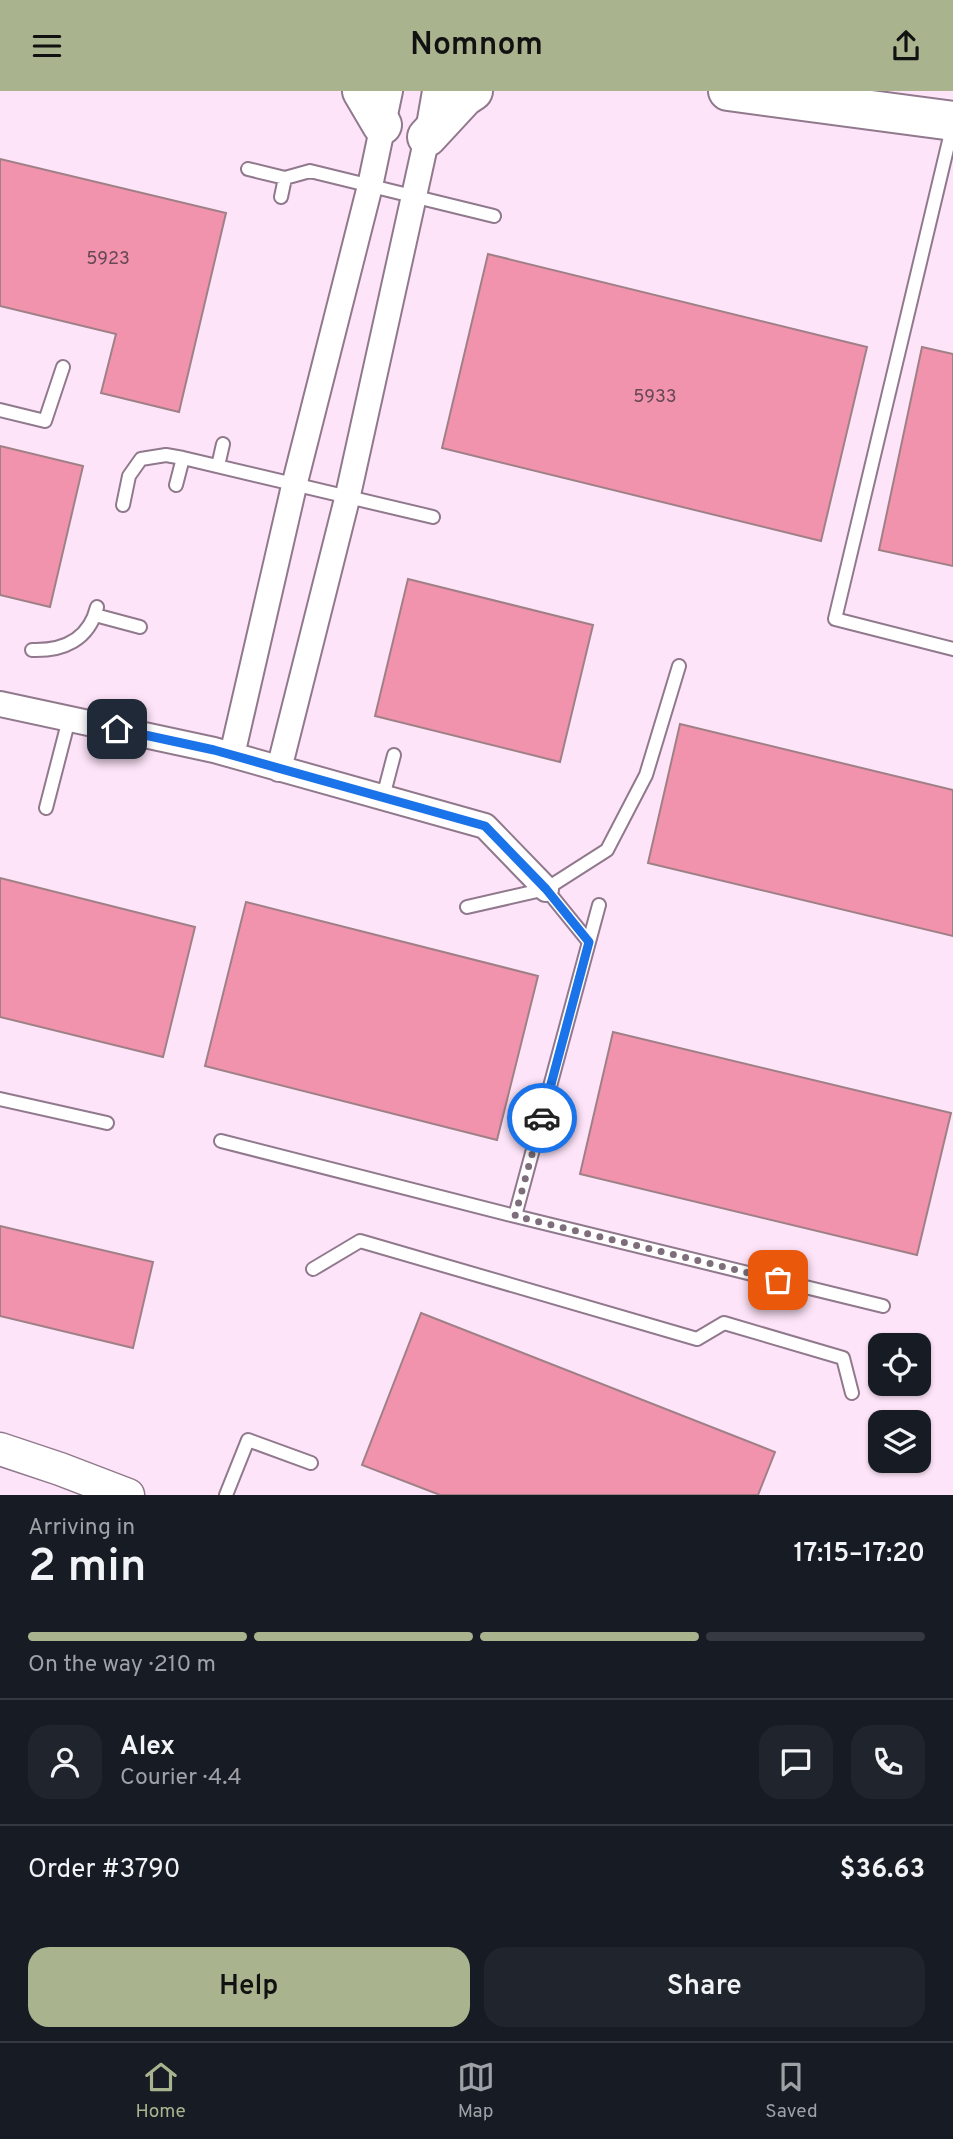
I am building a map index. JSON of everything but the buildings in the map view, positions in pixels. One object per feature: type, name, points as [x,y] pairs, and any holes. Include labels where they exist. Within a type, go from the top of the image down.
[{"type":"highway","points":[[362,91],[386,108]]},
{"type":"highway","points":[[427,137],[464,97],[473,91]]},
{"type":"highway","points":[[727,91],[953,122]]},
{"type":"street","points":[[279,769],[348,495],[435,91]]},
{"type":"street","points":[[223,753],[370,186],[386,108]]},
{"type":"street","points":[[0,704],[223,753],[485,826],[546,889]]},
{"type":"street","points":[[0,1449],[128,1495]]},
{"type":"lane","points":[[953,122],[835,619],[953,649]]},
{"type":"lane","points":[[248,169],[285,178],[310,171],[494,216]]},
{"type":"lane","points":[[281,197],[285,178]]},
{"type":"lane","points":[[0,410],[45,421],[63,367]]},
{"type":"lane","points":[[218,466],[223,444]]},
{"type":"lane","points":[[122,505],[129,476],[141,459],[166,455],[294,486],[348,495],[433,517]]},
{"type":"lane","points":[[176,485],[183,458]]},
{"type":"lane","points":[[32,650],[51,650],[76,640],[93,623],[96,611],[140,627]]},
{"type":"lane","points":[[467,907],[546,889],[607,850],[646,775],[679,666]]},
{"type":"lane","points":[[46,808],[69,719]]},
{"type":"lane","points":[[383,797],[394,755]]},
{"type":"lane","points":[[546,889],[589,942]]},
{"type":"lane","points":[[515,1216],[599,905]]},
{"type":"lane","points":[[0,1099],[107,1123]]},
{"type":"lane","points":[[221,1141],[883,1306]]},
{"type":"lane","points":[[313,1269],[360,1241],[697,1339],[724,1323],[843,1358],[852,1393]]},
{"type":"lane","points":[[226,1495],[248,1440],[311,1463]]},
{"type":"way so far","points":[[542,1118],[515,1216],[778,1280]]},
{"type":"route","points":[[117,729],[214,750],[485,826],[546,889],[589,942],[542,1118]]}]
